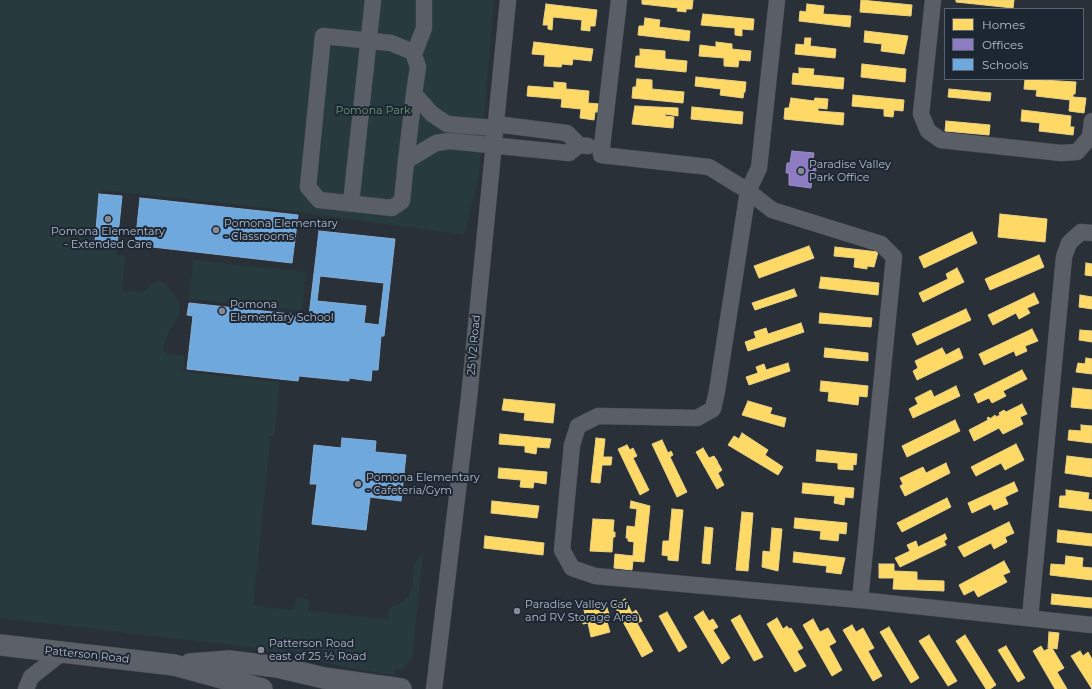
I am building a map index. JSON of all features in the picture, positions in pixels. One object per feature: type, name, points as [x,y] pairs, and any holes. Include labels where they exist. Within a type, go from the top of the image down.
[{"type":"main road","name":"Patterson Road","points":[[0,645],[174,665],[262,689]]},
{"type":"main road","name":"Patterson Road","points":[[174,665],[237,662],[277,667],[324,678],[401,689]]},
{"type":"street","points":[[351,204],[373,0]]},
{"type":"street","points":[[414,54],[424,28],[424,0]]},
{"type":"street","name":"25 1/2 Road","points":[[434,689],[469,398],[492,145],[508,0]]},
{"type":"street","points":[[619,0],[601,155],[709,167],[748,191],[772,210],[881,244],[894,257],[860,600]]},
{"type":"street","points":[[777,0],[759,168],[748,191],[713,409],[697,418],[598,416],[578,426],[572,446],[562,550],[572,568],[595,576],[860,600],[1092,625]]},
{"type":"street","points":[[933,0],[921,114],[928,131],[941,140],[1061,153],[1077,152],[1090,137],[1092,121]]},
{"type":"street","points":[[323,36],[391,43],[414,52],[414,54],[418,67],[402,201],[392,208],[319,200],[308,187],[323,36]]},
{"type":"street","points":[[414,94],[432,114],[447,124],[494,126],[567,133],[579,145],[602,149]]},
{"type":"street","points":[[406,161],[436,143],[450,141],[569,153],[579,145]]},
{"type":"street","points":[[1030,618],[1064,257],[1069,243],[1081,232],[1092,233]]},
{"type":"street","points":[[26,689],[31,677],[63,652]]},
{"type":"green space","name":"Pomona Park","points":[[0,0],[494,0],[479,175],[464,235],[268,208],[129,193],[129,189],[128,193],[102,190],[99,195],[94,242],[115,245],[117,248],[116,255],[125,256],[122,291],[144,292],[151,285],[159,281],[166,284],[179,301],[180,314],[168,333],[163,350],[168,354],[185,357],[183,372],[280,382],[274,436],[269,436],[270,444],[253,604],[256,606],[294,610],[296,598],[307,599],[309,602],[308,611],[388,619],[390,607],[401,603],[408,597],[412,588],[415,562],[423,553],[412,658],[403,669],[398,670],[395,668],[394,670],[396,673],[393,675],[351,668],[266,650],[266,647],[257,645],[256,648],[0,618]]},
{"type":"green space","points":[[193,260],[306,272],[302,311],[189,299]]},
{"type":"building: Homes","points":[[642,0],[693,0],[692,9],[686,9],[686,12],[677,11],[678,8],[642,4]]},
{"type":"building: Homes","points":[[861,0],[912,5],[911,16],[860,12]]},
{"type":"building: Homes","points":[[956,0],[1014,0],[1013,8],[956,2]]},
{"type":"building: Homes","points":[[546,4],[597,10],[595,26],[590,26],[590,31],[581,30],[582,20],[553,17],[552,30],[548,29],[548,25],[543,25]]},
{"type":"building: Homes","points":[[807,4],[824,6],[823,14],[851,16],[850,27],[799,21],[800,11],[806,12]]},
{"type":"building: Homes","points":[[703,14],[754,19],[753,30],[742,29],[742,36],[735,35],[735,28],[701,25]]},
{"type":"building: Homes","points":[[645,18],[660,20],[659,27],[690,31],[689,41],[638,35],[639,26],[644,26]]},
{"type":"building: Homes","points":[[865,31],[908,36],[904,54],[881,51],[882,44],[864,42]]},
{"type":"building: Homes","points":[[805,38],[811,38],[810,46],[836,49],[835,58],[795,54],[796,44],[804,45]]},
{"type":"building: Homes","points":[[534,42],[593,49],[591,61],[573,59],[572,65],[562,64],[561,67],[544,66],[545,55],[532,54]]},
{"type":"building: Homes","points":[[716,42],[732,44],[732,49],[751,51],[750,61],[739,60],[738,67],[724,66],[724,58],[699,56],[700,45],[716,47]]},
{"type":"building: Homes","points":[[640,49],[665,51],[665,59],[687,61],[686,72],[635,67],[636,56],[640,56]]},
{"type":"building: Homes","points":[[862,64],[906,69],[905,82],[861,77]]},
{"type":"building: Homes","points":[[799,68],[814,69],[813,75],[844,78],[843,89],[792,84],[793,73],[799,74]]},
{"type":"building: Homes","points":[[696,77],[746,82],[743,98],[720,95],[721,89],[695,86]]},
{"type":"building: Homes","points":[[637,79],[652,80],[652,89],[684,92],[683,103],[632,98],[633,87],[636,87]]},
{"type":"building: Homes","points":[[1025,80],[1076,82],[1075,94],[1073,94],[1073,97],[1086,98],[1084,113],[1069,111],[1070,100],[1036,96],[1037,90],[1024,89]]},
{"type":"building: Homes","points":[[554,82],[566,83],[566,89],[589,91],[588,103],[599,104],[598,112],[595,112],[594,120],[580,118],[581,109],[561,107],[562,99],[527,96],[528,86],[554,88]]},
{"type":"building: Homes","points":[[949,89],[991,93],[990,101],[948,97]]},
{"type":"building: Homes","points":[[853,95],[904,100],[903,111],[894,110],[893,117],[884,116],[884,109],[852,106]]},
{"type":"building: Homes","points":[[791,98],[814,101],[815,98],[828,99],[827,109],[818,108],[818,111],[844,113],[843,125],[784,119],[785,108],[789,108]]},
{"type":"building: Homes","points":[[635,106],[678,108],[678,116],[665,114],[665,116],[674,117],[673,128],[632,124]]},
{"type":"building: Homes","points":[[692,107],[743,112],[742,124],[691,119]]},
{"type":"building: Homes","points":[[1022,110],[1071,116],[1070,127],[1074,127],[1073,135],[1039,131],[1040,123],[1021,121]]},
{"type":"building: Homes","points":[[946,121],[990,125],[989,135],[945,131]]},
{"type":"building: Homes","points":[[1000,214],[1047,219],[1045,242],[998,237]]},
{"type":"building: Homes","points":[[972,232],[977,243],[924,268],[919,257]]},
{"type":"building: Homes","points":[[809,246],[814,258],[759,278],[754,266]]},
{"type":"building: Homes","points":[[835,247],[878,252],[874,267],[867,266],[867,269],[854,267],[855,258],[834,256]]},
{"type":"building: Homes","points":[[1039,255],[1044,267],[990,290],[985,279]]},
{"type":"building: Homes","points":[[1086,263],[1092,264],[1092,276],[1085,275]]},
{"type":"building: Homes","points":[[957,268],[964,282],[923,302],[919,293],[948,279],[946,274]]},
{"type":"building: Homes","points":[[821,277],[879,283],[878,295],[819,288]]},
{"type":"building: Homes","points":[[794,289],[797,296],[755,310],[752,303]]},
{"type":"building: Homes","points":[[1034,293],[1039,303],[1027,308],[1030,313],[1019,319],[1016,313],[993,325],[988,315]]},
{"type":"building: Homes","points":[[1080,295],[1092,297],[1092,309],[1079,307]]},
{"type":"building: Homes","points":[[966,309],[971,320],[917,345],[912,334]]},
{"type":"building: Homes","points":[[820,313],[872,318],[871,327],[819,323]]},
{"type":"building: Homes","points":[[801,323],[804,332],[748,351],[745,342],[756,338],[754,332],[766,328],[768,334]]},
{"type":"building: Homes","points":[[1032,329],[1038,341],[1025,346],[1027,351],[1016,356],[1014,351],[984,365],[979,354]]},
{"type":"building: Homes","points":[[1080,330],[1092,331],[1092,342],[1079,340]]},
{"type":"building: Homes","points":[[825,348],[868,353],[868,361],[824,357]]},
{"type":"building: Homes","points":[[942,348],[946,355],[959,348],[963,358],[917,380],[913,371],[918,368],[915,361]]},
{"type":"building: Homes","points":[[1086,358],[1092,359],[1092,374],[1076,372],[1078,363],[1085,364]]},
{"type":"building: Homes","points":[[788,363],[790,371],[749,385],[746,377],[758,373],[756,367],[764,364],[766,370]]},
{"type":"building: Homes","points":[[1022,370],[1027,379],[1003,391],[1006,396],[992,403],[989,398],[978,403],[974,394]]},
{"type":"building: Homes","points":[[821,381],[868,386],[867,397],[859,396],[858,405],[828,401],[829,392],[820,391]]},
{"type":"building: Homes","points":[[956,386],[960,396],[913,418],[909,409],[918,404],[915,398],[931,390],[934,397]]},
{"type":"building: Homes","points":[[1073,388],[1092,390],[1092,409],[1071,407]]},
{"type":"building: Homes","points":[[504,399],[555,404],[553,423],[524,420],[525,413],[502,410]]},
{"type":"building: Homes","points":[[748,401],[772,408],[770,414],[786,418],[784,427],[742,415]]},
{"type":"building: Homes","points":[[1022,404],[1027,414],[1020,417],[1023,424],[1003,434],[999,428],[974,441],[969,430],[988,420],[987,418],[989,417],[990,419],[995,415],[996,417],[1004,410],[1006,412]]},
{"type":"building: Homes","points":[[955,420],[960,431],[907,457],[902,446]]},
{"type":"building: Homes","points":[[1081,425],[1092,426],[1092,443],[1068,440],[1069,430],[1081,431]]},
{"type":"building: Homes","points":[[742,433],[768,450],[765,455],[783,467],[778,475],[728,445],[734,436],[739,439]]},
{"type":"building: Homes","points":[[500,434],[551,439],[549,448],[537,447],[536,454],[525,452],[525,446],[499,444]]},
{"type":"building: Homes","points":[[596,438],[605,439],[603,457],[612,457],[611,465],[602,465],[600,483],[591,482]]},
{"type":"building: Homes","points":[[662,440],[668,453],[671,451],[673,455],[670,457],[687,492],[677,497],[652,444]]},
{"type":"building: Homes","points":[[1016,444],[1024,460],[1005,470],[1001,463],[976,476],[971,467]]},
{"type":"building: Homes","points":[[627,445],[630,450],[633,448],[637,456],[633,458],[649,490],[640,495],[618,449]]},
{"type":"building: Homes","points":[[703,448],[709,458],[714,456],[718,462],[714,466],[718,463],[722,470],[718,473],[724,485],[717,489],[696,452]]},
{"type":"building: Homes","points":[[817,450],[857,454],[856,465],[853,464],[853,470],[838,469],[838,463],[816,461]]},
{"type":"building: Homes","points":[[1067,456],[1092,459],[1092,477],[1065,473]]},
{"type":"building: Homes","points":[[946,463],[950,473],[905,496],[900,486],[903,484],[900,478],[923,467],[926,473]]},
{"type":"building: Homes","points":[[499,468],[547,472],[546,484],[534,482],[533,488],[520,487],[521,480],[498,478]]},
{"type":"building: Homes","points":[[1014,482],[1018,491],[1005,497],[1008,504],[994,510],[991,504],[972,513],[968,503]]},
{"type":"building: Homes","points":[[803,483],[854,488],[853,498],[845,497],[844,505],[834,503],[835,496],[802,493]]},
{"type":"building: Homes","points":[[1066,490],[1089,493],[1088,499],[1092,500],[1092,511],[1059,507],[1060,496],[1066,496]]},
{"type":"building: Homes","points":[[947,498],[951,507],[902,532],[897,523]]},
{"type":"building: Homes","points":[[492,501],[539,506],[537,518],[491,513]]},
{"type":"building: Homes","points":[[631,501],[650,506],[644,562],[633,561],[632,570],[614,568],[615,554],[633,556],[634,542],[628,541],[628,538],[626,538],[627,526],[635,527],[637,509],[630,508]]},
{"type":"building: Homes","points":[[672,509],[683,510],[678,561],[668,560],[668,556],[662,555],[663,541],[669,541]]},
{"type":"building: Homes","points":[[742,512],[753,513],[748,571],[736,570]]},
{"type":"building: Homes","points":[[795,518],[847,523],[846,534],[839,533],[838,541],[820,539],[821,531],[794,528]]},
{"type":"building: Homes","points":[[593,519],[614,520],[613,532],[615,532],[615,537],[613,537],[612,552],[590,551]]},
{"type":"building: Homes","points":[[1009,522],[1014,533],[1005,537],[1007,542],[994,549],[991,543],[964,557],[958,547]]},
{"type":"building: Homes","points":[[705,527],[713,528],[710,564],[702,563]]},
{"type":"building: Homes","points":[[772,528],[782,529],[778,571],[762,567],[763,551],[770,552]]},
{"type":"building: Homes","points":[[1058,530],[1092,534],[1092,546],[1057,542]]},
{"type":"building: Homes","points":[[945,534],[947,539],[944,541],[946,545],[900,567],[895,558],[910,551],[907,545],[916,541],[918,547]]},
{"type":"building: Homes","points":[[485,536],[544,543],[543,555],[484,548]]},
{"type":"building: Homes","points":[[794,552],[845,558],[841,574],[826,572],[827,566],[793,562]]},
{"type":"building: Homes","points":[[1066,556],[1083,558],[1082,567],[1092,568],[1092,580],[1050,575],[1051,564],[1065,565]]},
{"type":"building: Homes","points":[[1004,561],[1010,572],[1003,575],[1007,582],[978,597],[974,590],[964,595],[959,585]]},
{"type":"building: Homes","points":[[879,564],[894,564],[894,571],[917,572],[917,580],[944,581],[944,591],[893,589],[894,578],[879,578]]},
{"type":"building: Homes","points":[[1052,594],[1092,598],[1092,608],[1051,604]]},
{"type":"building: Homes","points":[[625,599],[632,613],[636,610],[642,621],[637,623],[653,651],[642,657],[614,605]]},
{"type":"building: Homes","points":[[602,601],[603,606],[606,605],[609,614],[605,615],[610,632],[591,637],[588,623],[583,624],[581,615],[585,614],[583,606]]},
{"type":"building: Homes","points":[[703,611],[709,621],[713,619],[718,627],[713,630],[730,658],[722,664],[694,617]]},
{"type":"building: Homes","points":[[667,612],[687,647],[679,652],[659,616]]},
{"type":"building: Homes","points":[[740,615],[763,657],[754,661],[731,620]]},
{"type":"building: Homes","points":[[777,618],[783,629],[787,626],[789,629],[791,628],[803,648],[797,651],[806,666],[795,672],[767,624]]},
{"type":"building: Homes","points":[[813,619],[820,632],[828,628],[836,642],[829,646],[842,670],[832,676],[803,625]]},
{"type":"building: Homes","points":[[852,625],[856,632],[863,628],[874,648],[868,651],[882,676],[873,681],[843,630]]},
{"type":"building: Homes","points":[[889,627],[919,678],[911,683],[880,632]]},
{"type":"building: Homes","points":[[1049,632],[1059,633],[1057,649],[1052,648],[1064,668],[1057,672],[1067,689],[1055,689],[1033,651],[1041,646],[1044,651],[1050,648],[1048,648]]},
{"type":"building: Homes","points":[[929,635],[957,681],[948,686],[919,641]]},
{"type":"building: Homes","points":[[965,635],[996,685],[990,689],[986,689],[956,641]]},
{"type":"building: Homes","points":[[1006,646],[1025,678],[1018,682],[998,650]]},
{"type":"building: Homes","points":[[1080,651],[1083,656],[1088,652],[1092,659],[1092,689],[1071,656]]},
{"type":"building: Offices","name":"Paradise Valley Park Office","points":[[792,151],[814,153],[812,168],[816,168],[815,178],[812,177],[811,188],[789,185],[789,173],[786,173],[787,163],[790,163]]},
{"type":"building: Schools","name":"Pomona Elementary - Extended Care","points":[[99,194],[122,196],[117,245],[95,242]]},
{"type":"building: Schools","name":"Pomona Elementary - Classrooms","points":[[140,198],[298,215],[292,263],[135,245]]},
{"type":"building: Schools","points":[[319,231],[395,239],[384,336],[381,336],[378,370],[372,370],[371,381],[349,378],[349,381],[299,376],[298,381],[187,369],[193,316],[187,315],[189,303],[309,316]],"holes":[[[320,276],[384,283],[379,325],[364,323],[366,306],[317,301]]]},
{"type":"building: Schools","name":"Pomona Elementary - Cafeteria/Gym","points":[[342,438],[376,441],[375,452],[406,455],[401,501],[370,497],[366,530],[312,524],[317,484],[310,484],[314,445],[341,448]]},
{"type":"place","name":"Paradise Valley Park Office","points":[[801,171]]},
{"type":"place","name":"Pomona Elementary - Extended Care","points":[[108,219]]},
{"type":"place","name":"Pomona Elementary - Classrooms","points":[[216,230]]},
{"type":"place","name":"Pomona Elementary School","points":[[222,311]]},
{"type":"place","name":"Pomona Elementary - Cafeteria/Gym","points":[[358,484]]},
{"type":"place","name":"Paradise Valley Car and RV Storage Area","points":[[517,611]]},
{"type":"place","name":"Patterson Road east of 25 ½ Road","points":[[261,650]]}]
